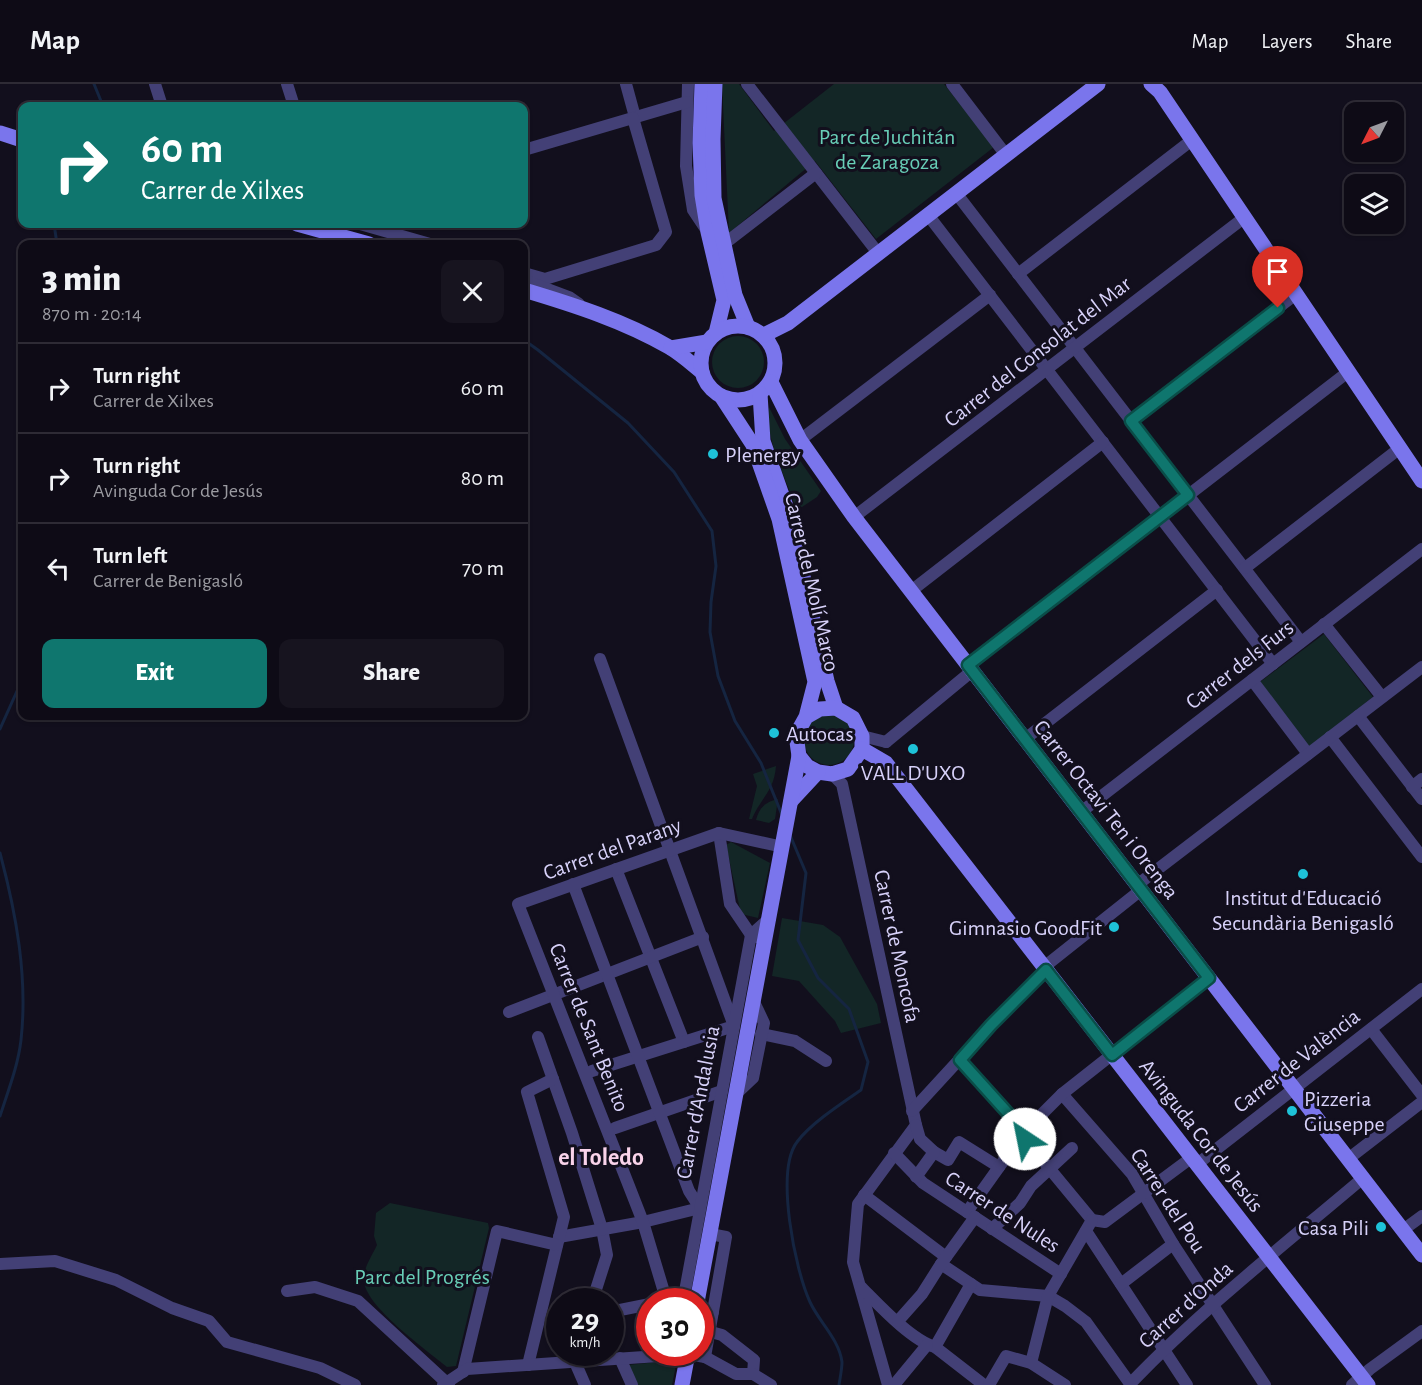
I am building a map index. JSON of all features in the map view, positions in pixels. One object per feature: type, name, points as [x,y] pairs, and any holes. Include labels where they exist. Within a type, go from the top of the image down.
[{"type":"street","points":[[155,84],[161,102]]},
{"type":"street","points":[[528,274],[544,279],[656,245],[666,232],[626,84]]},
{"type":"street","points":[[688,84],[686,166],[693,210],[708,232]]},
{"type":"street","points":[[671,348],[712,337],[732,326],[748,327],[768,341],[776,365],[771,382],[760,394],[741,400],[721,396],[709,387],[702,372],[701,357],[712,337],[724,300],[702,195],[700,142],[702,84]]},
{"type":"street","points":[[715,84],[714,198],[735,295],[748,327]]},
{"type":"street","points":[[747,84],[878,254]]},
{"type":"street","points":[[952,84],[1006,155]]},
{"type":"street","points":[[768,341],[788,323],[1098,84]]},
{"type":"street","points":[[1151,84],[1160,92],[1422,481]]},
{"type":"street","points":[[1167,84],[1422,463]]},
{"type":"street","points":[[292,85],[294,102]]},
{"type":"street","points":[[528,149],[687,102]]},
{"type":"street","points":[[0,133],[18,139]]},
{"type":"street","points":[[1018,274],[1192,140]]},
{"type":"street","points":[[724,244],[816,173]]},
{"type":"street","points":[[956,193],[1301,642]]},
{"type":"street","points":[[928,215],[1273,664]]},
{"type":"street","name":"Carrer del Consolat del Mar","points":[[854,517],[1245,218]]},
{"type":"street","points":[[311,228],[355,240]]},
{"type":"street","points":[[375,228],[416,240]]},
{"type":"street","points":[[528,282],[569,297],[585,308]]},
{"type":"street","points":[[528,291],[585,308],[671,348],[702,372]]},
{"type":"street","points":[[1131,421],[1296,294]]},
{"type":"street","points":[[800,440],[990,295]]},
{"type":"street","points":[[862,743],[886,742],[970,668],[1188,495],[1348,372]]},
{"type":"street","name":"Carrer Octavi Ten i Orenga","points":[[771,382],[800,440],[854,517],[1422,1255]]},
{"type":"street","name":"Carrer del Molí Marco","points":[[760,394],[763,441],[789,514],[827,681],[836,708]]},
{"type":"street","name":"Carrer del Molí Marco","points":[[721,396],[753,446],[779,519],[816,682],[806,717]]},
{"type":"street","points":[[911,591],[1103,442]]},
{"type":"street","points":[[1245,568],[1400,448]]},
{"type":"street","name":"Carrer dels Furs","points":[[1081,812],[1422,549]]},
{"type":"street","points":[[1024,739],[1216,590]]},
{"type":"street","points":[[1324,624],[1382,697]]},
{"type":"street","points":[[592,1071],[734,1026],[600,659]]},
{"type":"street","points":[[888,1385],[853,1262],[858,1204],[893,1155],[914,1118],[960,1060],[1045,968],[1139,888],[1422,667]]},
{"type":"street","points":[[1252,680],[1308,754]]},
{"type":"street","points":[[792,801],[848,769],[862,743],[854,718],[836,708],[820,709],[806,717],[796,735],[799,756],[807,766],[831,777]]},
{"type":"street","points":[[1358,716],[1417,783],[1422,799]]},
{"type":"street","points":[[1330,737],[1422,857]]},
{"type":"street","points":[[886,742],[886,763]]},
{"type":"street","name":"Avinguda Cor de Jesús","points":[[862,743],[886,763],[1269,1257],[1361,1382]]},
{"type":"street","name":"Carrer d'Andalusia","points":[[700,1288],[729,1093],[734,1026],[758,938],[770,918],[799,756]]},
{"type":"street","name":"Carrer de Moncofa","points":[[831,777],[920,1139],[939,1154]]},
{"type":"street","points":[[758,938],[730,904],[719,832],[783,847]]},
{"type":"street","name":"Carrer del Parany","points":[[518,903],[719,832]]},
{"type":"street","points":[[616,869],[684,1042]]},
{"type":"street","points":[[463,1372],[496,1231],[558,1240],[700,1208],[689,1191],[573,884]]},
{"type":"street","name":"Carrer de Sant Benito","points":[[518,903],[643,1222],[661,1288]]},
{"type":"street","points":[[509,1012],[703,937]]},
{"type":"street","name":"Carrer d'Andalusia","points":[[686,1288],[700,1208],[754,1002],[758,938]]},
{"type":"street","points":[[898,1322],[922,1294],[999,1167],[1024,1131],[1062,1094],[1209,978]]},
{"type":"street","name":"Carrer de València","points":[[1089,1225],[1105,1222],[1193,1161],[1294,1089],[1422,989]]},
{"type":"street","name":"Carrer d'Andalusia","points":[[729,1093],[753,1078],[764,1023],[754,1002]]},
{"type":"street","points":[[1371,1029],[1422,1095]]},
{"type":"street","points":[[762,1034],[795,1041],[826,1061]]},
{"type":"street","points":[[538,1037],[602,1229],[607,1255],[596,1288]]},
{"type":"street","points":[[960,1060],[1024,1131],[1025,1139],[1089,1225],[1121,1284],[1187,1385]]},
{"type":"street","points":[[528,1365],[564,1217],[526,1092],[553,1079]]},
{"type":"street","points":[[615,1128],[729,1093]]},
{"type":"street","name":"Carrer del Pou","points":[[1062,1094],[1132,1174],[1142,1195],[1265,1385]]},
{"type":"street","points":[[1348,1159],[1422,1102]]},
{"type":"street","points":[[919,1180],[939,1154],[948,1160],[959,1142],[999,1167]]},
{"type":"street","points":[[992,1228],[1020,1203],[1030,1186],[1072,1148]]},
{"type":"street","name":"Carrer de Nules","points":[[893,1155],[919,1180],[1061,1274]]},
{"type":"street","name":"Carrer d'Onda","points":[[1130,1384],[1163,1349],[1363,1178]]},
{"type":"street","points":[[864,1195],[980,1290],[1048,1296],[1065,1306],[1086,1322],[1130,1384]]},
{"type":"street","points":[[1403,1230],[1422,1216]]},
{"type":"street","points":[[1031,1363],[1048,1296],[1089,1225]]},
{"type":"street","points":[[710,1234],[726,1237],[714,1295]]},
{"type":"street","points":[[1121,1284],[1173,1244]]},
{"type":"street","points":[[0,1264],[55,1261],[116,1280],[172,1308],[209,1321],[227,1342],[320,1368],[355,1385]]},
{"type":"street","points":[[894,1385],[931,1346],[971,1284]]},
{"type":"street","points":[[701,1285],[717,1288]]},
{"type":"street","points":[[860,1286],[898,1322],[984,1384],[1006,1356],[1031,1363],[1065,1385]]},
{"type":"street","points":[[287,1291],[315,1287],[358,1301],[447,1384],[467,1369],[546,1362]]},
{"type":"street","points":[[1361,1382],[1422,1331]]},
{"type":"street","points":[[714,1333],[722,1335],[753,1360],[753,1374]]},
{"type":"street","points":[[714,1362],[736,1374],[753,1374],[771,1385]]},
{"type":"street","points":[[579,1366],[585,1385]]},
{"type":"street","points":[[624,1366],[632,1385]]},
{"type":"street","points":[[682,1385],[686,1366]]},
{"type":"green space","name":"Parc de Juchitán de Zaragoza","points":[[722,84],[739,84],[774,131],[834,84],[944,84],[994,147],[876,239],[815,161],[729,233]]},
{"type":"green space","points":[[738,336],[752,340],[760,348],[764,362],[760,376],[752,384],[738,388],[724,384],[716,376],[712,362],[716,348],[724,340]]},
{"type":"green space","points":[[769,407],[785,439],[821,491],[817,497],[802,507],[795,505],[776,456],[769,430]]},
{"type":"green space","points":[[1324,634],[1373,697],[1309,747],[1260,682]]},
{"type":"green space","points":[[834,715],[847,722],[853,730],[853,750],[847,758],[839,764],[824,765],[811,758],[805,750],[804,735],[811,722],[819,716]]},
{"type":"green space","points":[[776,766],[770,788],[752,819],[749,819],[757,786],[753,774]]},
{"type":"green space","points":[[778,799],[775,819],[769,823],[756,820],[763,806]]},
{"type":"green space","points":[[731,842],[770,863],[758,918],[741,914],[726,845]]},
{"type":"green space","points":[[782,918],[823,925],[840,937],[877,1004],[881,1023],[841,1033],[835,1021],[799,981],[772,976]]},
{"type":"green space","name":"Parc del Progrés","points":[[390,1203],[488,1223],[489,1228],[456,1366],[447,1367],[412,1339],[385,1314],[367,1291],[364,1280],[365,1271],[377,1245],[374,1236],[376,1213]]},
{"type":"green space","points":[[628,1365],[676,1366],[672,1385],[636,1385]]},
{"type":"waterway","points":[[94,84],[101,102]]},
{"type":"waterway","points":[[55,228],[56,240]]},
{"type":"waterway","points":[[528,343],[628,423],[674,472],[712,531],[716,566],[710,632],[718,676],[735,721],[761,763],[782,815]]},
{"type":"waterway","points":[[0,729],[18,689]]},
{"type":"waterway","points":[[790,835],[806,873],[798,940],[818,978],[849,1009],[868,1062],[861,1090],[818,1121],[797,1142],[791,1156],[788,1175],[787,1197],[793,1245],[810,1302],[833,1338],[840,1354],[842,1365],[839,1385]]},
{"type":"waterway","points":[[0,853],[16,922],[23,993],[20,1050],[0,1116]]},
{"type":"place","name":"Plenergy","points":[[713,454]]},
{"type":"place","name":"Autocas","points":[[774,733]]},
{"type":"place","name":"VALL D'UXO","points":[[913,749]]},
{"type":"place","name":"Institut d'Educació Secundària Benigasló","points":[[1303,874]]},
{"type":"place","name":"Gimnasio GoodFit","points":[[1114,927]]},
{"type":"place","name":"Pizzeria Giuseppe","points":[[1292,1111]]},
{"type":"place","name":"Casa Pili","points":[[1381,1227]]},
{"type":"district","name":"el Toledo","points":[[601,1157]]},
{"type":"route","points":[[1025,1139],[1024,1131],[960,1060],[1046,970],[1112,1055],[1209,978],[968,665],[1188,495],[1131,421],[1278,308]]}]
